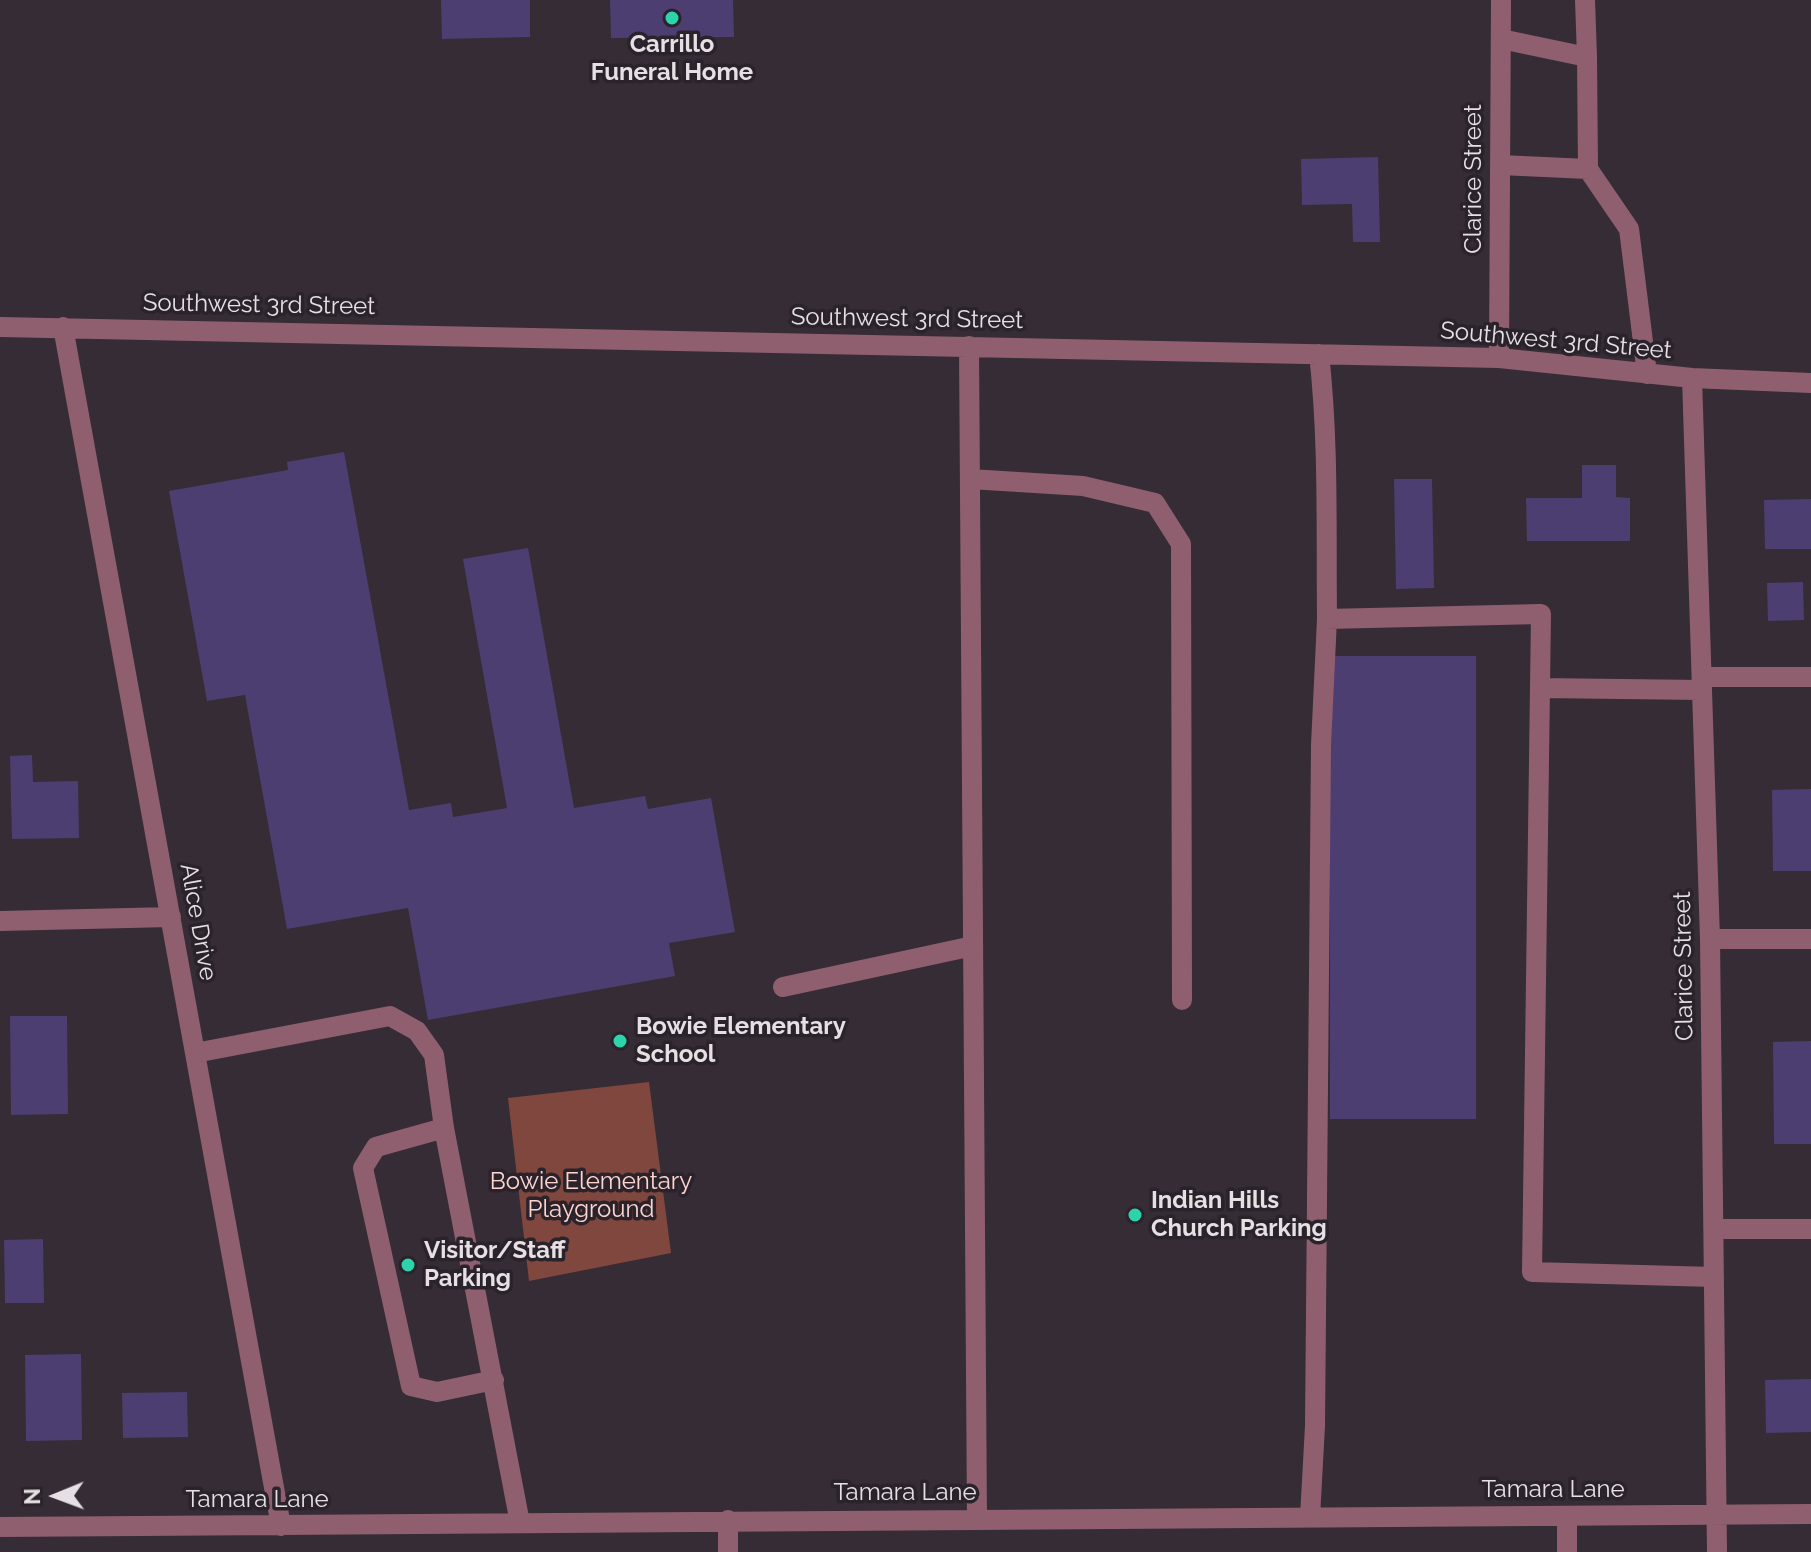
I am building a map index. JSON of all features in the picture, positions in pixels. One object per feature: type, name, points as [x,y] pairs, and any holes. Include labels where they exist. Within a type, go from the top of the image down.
[{"type":"street","name":"Clarice Street","points":[[1499,358],[1501,0]]},
{"type":"street","points":[[1585,0],[1588,169],[1629,229],[1647,374]]},
{"type":"street","points":[[1501,39],[1587,57]]},
{"type":"street","points":[[1500,165],[1588,169]]},
{"type":"street","name":"Southwest 3rd Street","points":[[0,327],[1499,358],[1692,378],[1811,383]]},
{"type":"street","name":"Alice Drive","points":[[63,327],[281,1526]]},
{"type":"street","points":[[969,346],[977,1519]]},
{"type":"street","points":[[1310,1517],[1315,1426],[1321,745],[1327,619],[1326,419],[1319,354]]},
{"type":"street","name":"Clarice Street","points":[[1692,378],[1710,939],[1717,1552]]},
{"type":"street","points":[[970,479],[1083,486],[1155,503],[1181,544],[1182,1000]]},
{"type":"street","points":[[1327,619],[1541,614],[1532,1272],[1714,1277]]},
{"type":"street","points":[[1540,688],[1702,684],[1811,677]]},
{"type":"street","points":[[0,921],[171,917]]},
{"type":"street","points":[[1710,939],[1811,939]]},
{"type":"street","points":[[783,987],[973,946]]},
{"type":"street","points":[[195,1053],[390,1016],[417,1031],[434,1055],[444,1128],[520,1523]]},
{"type":"street","points":[[444,1128],[376,1147],[363,1168],[411,1386],[437,1392],[494,1380]]},
{"type":"street","points":[[1714,1229],[1811,1229]]},
{"type":"street","name":"Tamara Lane","points":[[0,1527],[1811,1514]]},
{"type":"street","points":[[1567,1516],[1567,1552]]},
{"type":"street","points":[[728,1520],[728,1552]]},
{"type":"green space","name":"Bowie Elementary Playground","points":[[649,1082],[671,1253],[529,1281],[508,1098]]},
{"type":"building","points":[[441,0],[530,0],[530,37],[442,39]]},
{"type":"building","name":"Carrillo Funeral Home","points":[[610,0],[733,0],[734,37],[611,38]]},
{"type":"building","points":[[1378,157],[1380,242],[1353,242],[1352,204],[1302,205],[1301,159]]},
{"type":"building","points":[[344,452],[409,810],[451,803],[453,817],[507,808],[463,559],[528,548],[574,808],[645,796],[648,809],[711,798],[735,932],[669,943],[675,976],[428,1020],[408,908],[287,929],[245,695],[207,701],[169,491],[288,470],[287,462]]},
{"type":"building","points":[[1582,465],[1616,465],[1616,497],[1630,498],[1630,541],[1527,541],[1526,498],[1582,498]]},
{"type":"building","points":[[1394,479],[1432,479],[1434,588],[1396,589]]},
{"type":"building","points":[[1811,499],[1811,549],[1765,549],[1764,500]]},
{"type":"building","points":[[1803,582],[1804,620],[1768,621],[1767,583]]},
{"type":"building","points":[[1330,656],[1476,656],[1476,1119],[1330,1119]]},
{"type":"building","points":[[32,755],[33,782],[78,781],[79,838],[12,839],[10,756]]},
{"type":"building","points":[[1811,789],[1811,871],[1773,871],[1772,790]]},
{"type":"building","points":[[10,1016],[67,1016],[68,1114],[11,1115]]},
{"type":"building","points":[[1811,1041],[1811,1144],[1774,1144],[1773,1042]]},
{"type":"building","points":[[43,1239],[44,1303],[5,1303],[4,1240]]},
{"type":"building","points":[[81,1354],[82,1440],[26,1441],[25,1355]]},
{"type":"building","points":[[1811,1379],[1811,1432],[1766,1433],[1765,1380]]},
{"type":"building","points":[[187,1392],[188,1437],[123,1438],[122,1393]]},
{"type":"place","name":"Carrillo Funeral Home","points":[[672,18]]},
{"type":"place","name":"Bowie Elementary School","points":[[620,1041]]},
{"type":"place","name":"Indian Hills Church Parking","points":[[1135,1215]]},
{"type":"place","name":"Visitor/Staff Parking","points":[[408,1265]]}]
